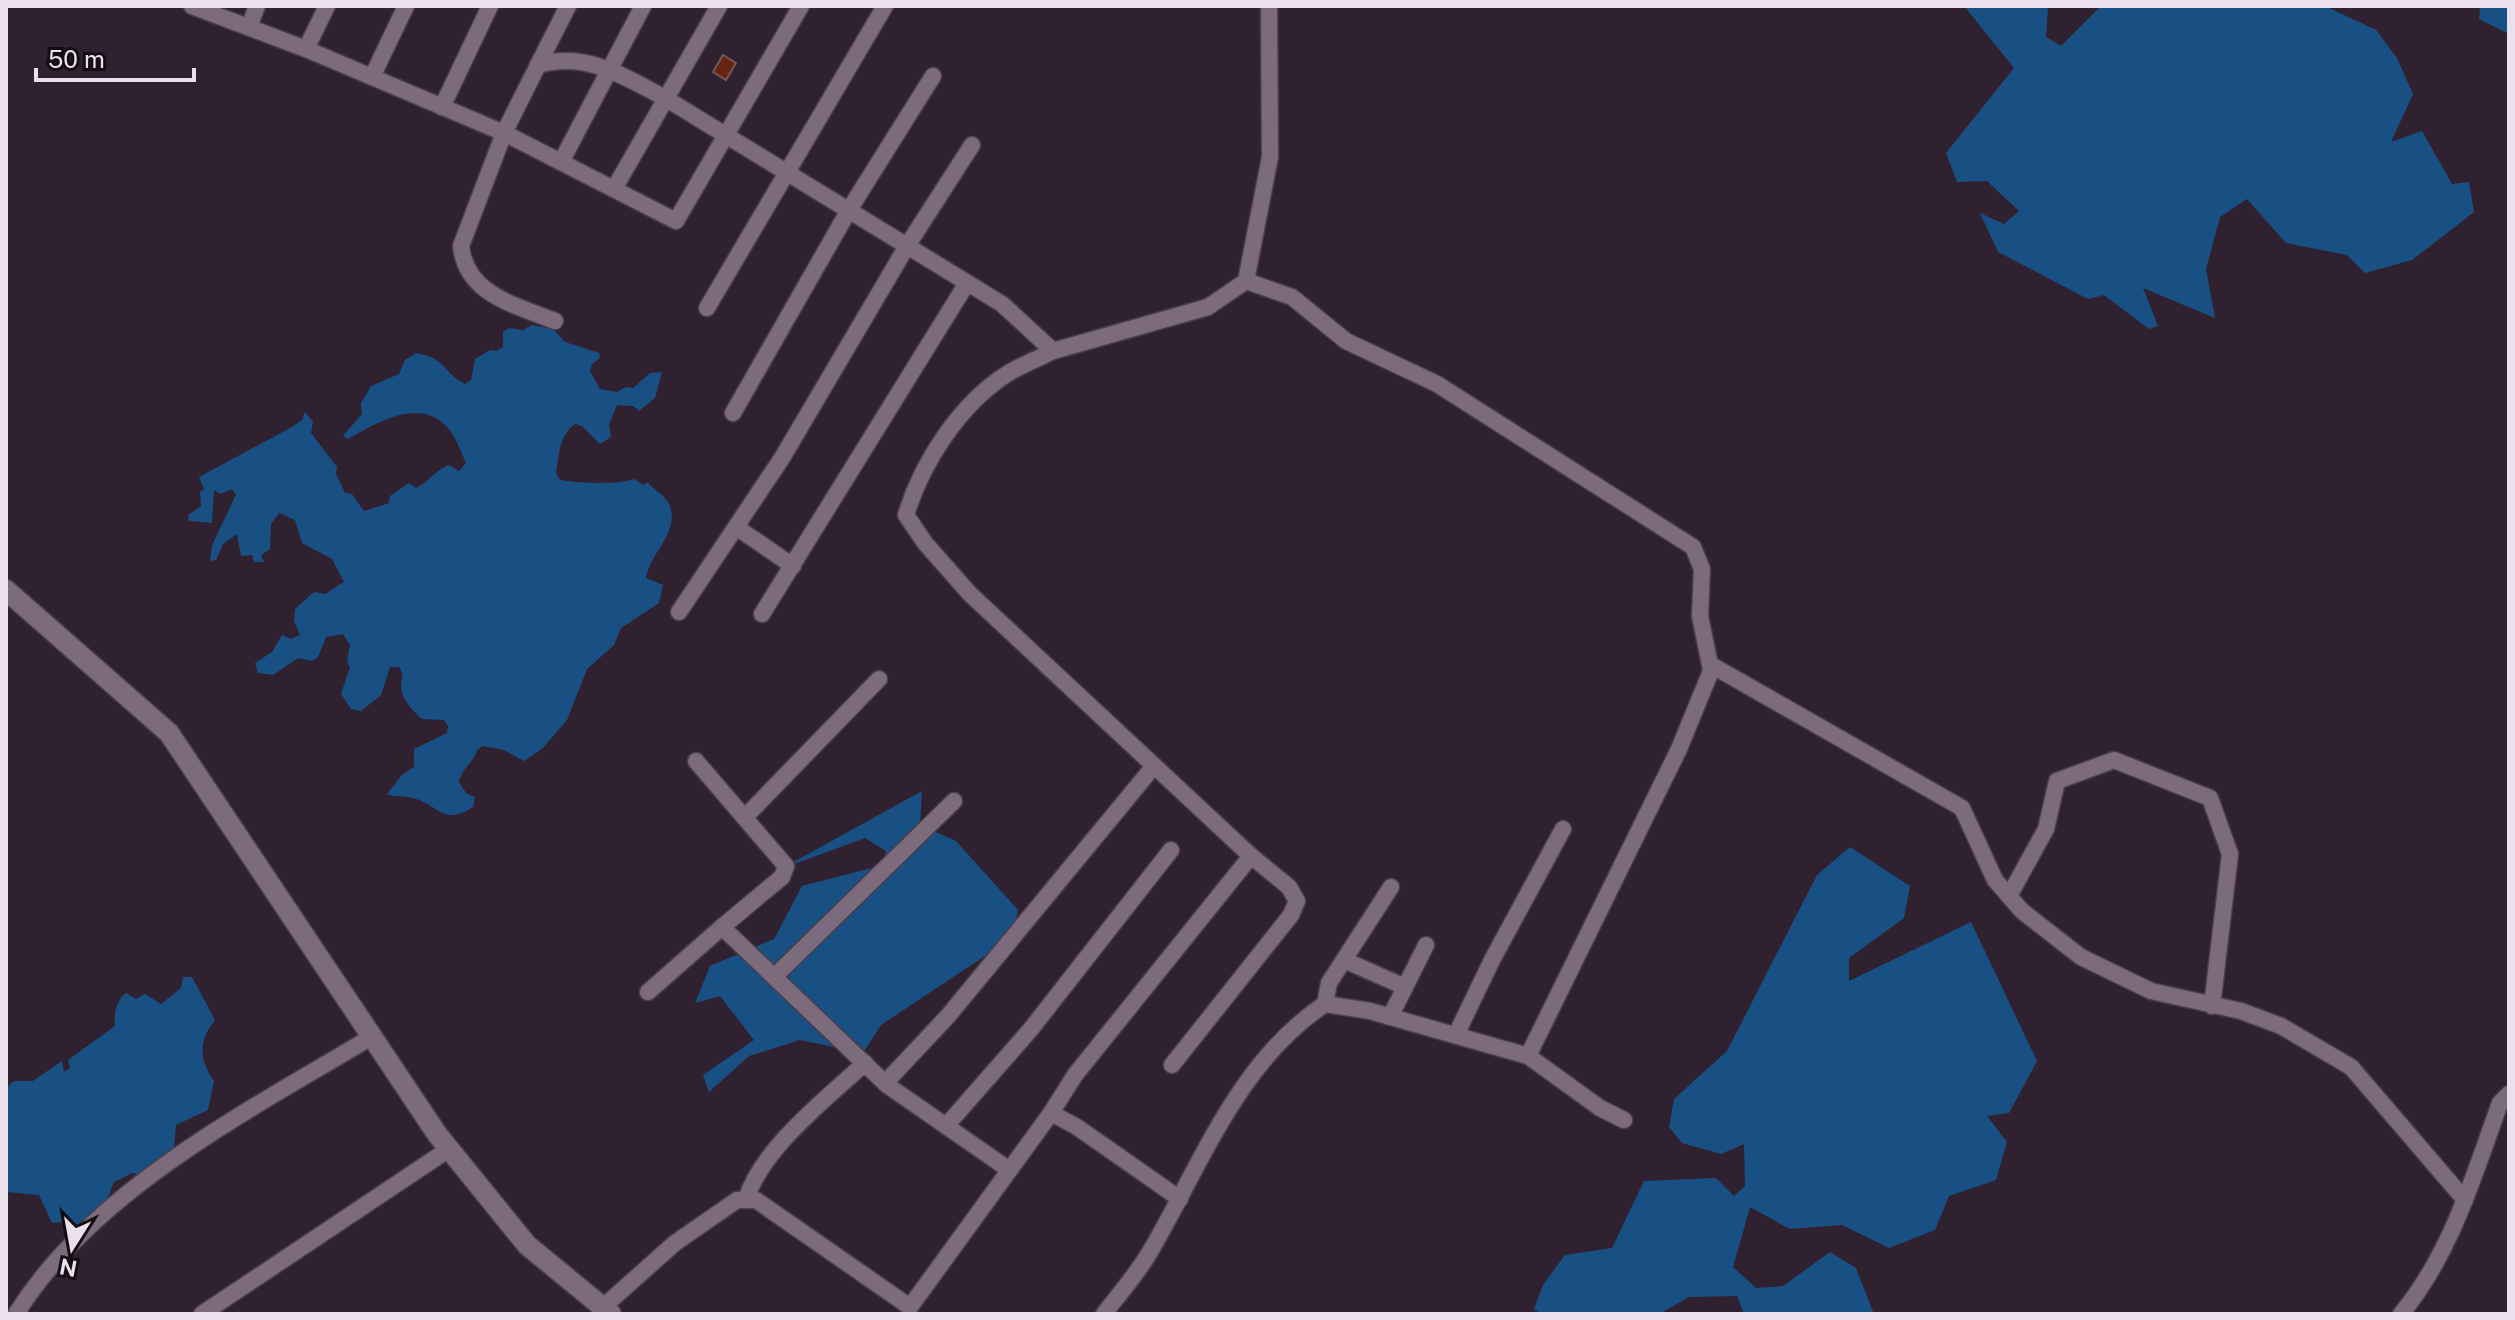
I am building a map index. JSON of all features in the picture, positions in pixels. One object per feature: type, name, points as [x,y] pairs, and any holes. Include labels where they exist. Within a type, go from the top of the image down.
[{"type":"street","points":[[195,6],[306,49],[504,133],[676,221],[801,6]]},
{"type":"street","points":[[249,27],[257,6]]},
{"type":"street","points":[[306,49],[327,6]]},
{"type":"street","points":[[372,77],[406,6]]},
{"type":"street","points":[[442,107],[490,6]]},
{"type":"street","points":[[555,321],[486,292],[472,279],[462,258],[461,246],[504,133],[568,6]]},
{"type":"street","points":[[561,162],[643,6]]},
{"type":"street","points":[[614,189],[719,6]]},
{"type":"street","points":[[707,308],[885,6]]},
{"type":"street","points":[[1172,1065],[1291,915],[1297,901],[1289,887],[1251,856],[970,594],[925,543],[906,515],[931,458],[971,404],[1007,373],[1053,351],[1208,307],[1246,281],[1270,157],[1269,6]]},
{"type":"street","points":[[538,65],[559,59],[580,60],[611,69],[665,98],[1002,304],[1053,351]]},
{"type":"street","points":[[733,413],[849,210],[933,76]]},
{"type":"street","points":[[679,612],[782,458],[907,246],[972,145]]},
{"type":"street","points":[[1246,281],[1292,297],[1346,341],[1437,384],[1693,547],[1702,569],[1700,616],[1711,670]]},
{"type":"street","points":[[762,614],[967,283]]},
{"type":"street","points":[[736,527],[793,566]]},
{"type":"street","points":[[7,592],[169,733],[449,1149],[527,1245],[606,1311],[675,1243],[737,1200],[756,1200],[915,1310],[1008,1169],[1051,1113],[1075,1075],[1251,856]]},
{"type":"street","points":[[1528,1056],[1679,749],[1713,666],[1962,808],[1995,880],[2022,911],[2081,957],[2151,991],[2241,1011],[2281,1026],[2351,1067],[2465,1200]]},
{"type":"street","points":[[745,817],[879,679]]},
{"type":"street","points":[[2009,896],[2046,829],[2057,781],[2114,760],[2210,798],[2230,854],[2212,1006]]},
{"type":"street","points":[[648,992],[782,877],[786,866],[696,761]]},
{"type":"street","points":[[885,1083],[948,1016],[1154,766]]},
{"type":"street","points":[[774,977],[954,801]]},
{"type":"street","points":[[1456,1035],[1492,960],[1563,829]]},
{"type":"street","points":[[946,1126],[1031,1029],[1171,850]]},
{"type":"street","points":[[1325,1004],[1329,983],[1391,887]]},
{"type":"street","points":[[722,927],[885,1083],[1008,1169]]},
{"type":"street","points":[[1390,1017],[1426,945]]},
{"type":"street","points":[[1344,960],[1405,987]]},
{"type":"street","points":[[1104,1314],[1149,1254],[1234,1095],[1295,1024],[1325,1004],[1390,1017],[1528,1056],[1600,1108],[1624,1120]]},
{"type":"street","points":[[6,1311],[15,1314],[70,1243],[192,1145],[373,1036]]},
{"type":"street","points":[[746,1200],[759,1171],[804,1119],[865,1063]]},
{"type":"street","points":[[2401,1314],[2427,1280],[2465,1200],[2500,1103],[2509,1094]]},
{"type":"street","points":[[1051,1113],[1077,1127],[1180,1199]]},
{"type":"street","points":[[202,1314],[449,1149]]},
{"type":"water","points":[[1964,6],[2048,6],[2046,37],[2061,46],[2101,6],[2325,6],[2376,30],[2397,58],[2413,94],[2391,142],[2422,131],[2452,184],[2469,182],[2474,212],[2412,260],[2365,273],[2347,255],[2286,243],[2247,199],[2220,217],[2206,269],[2215,318],[2143,288],[2158,326],[2149,329],[2104,295],[2088,299],[1998,252],[1980,213],[2004,224],[2019,211],[1987,181],[1957,182],[1946,153],[2014,68]]},
{"type":"water","points":[[2480,6],[2509,6],[2509,34],[2479,19]]},
{"type":"water","points":[[532,325],[553,329],[565,342],[599,353],[600,358],[592,364],[590,371],[600,389],[617,392],[626,387],[633,388],[650,373],[662,372],[655,398],[639,411],[633,406],[617,405],[609,425],[611,437],[600,444],[582,426],[575,424],[561,446],[556,473],[560,480],[576,482],[608,483],[634,479],[643,485],[648,482],[666,499],[672,516],[671,525],[646,578],[663,585],[659,603],[621,628],[614,645],[587,669],[567,720],[543,748],[524,761],[504,750],[483,746],[477,750],[459,782],[466,793],[475,797],[473,807],[463,813],[447,815],[422,801],[387,794],[402,775],[414,767],[414,749],[447,733],[448,726],[444,720],[422,719],[411,708],[402,691],[399,667],[390,667],[381,695],[361,711],[351,709],[341,694],[350,667],[347,662],[350,645],[343,634],[326,637],[318,657],[312,661],[298,658],[273,675],[258,673],[255,663],[272,652],[282,635],[291,639],[300,635],[294,621],[295,609],[314,592],[325,594],[344,582],[332,559],[302,543],[295,520],[279,513],[271,524],[270,549],[261,555],[264,562],[254,562],[252,555],[241,556],[237,534],[223,544],[216,560],[210,561],[212,545],[236,495],[232,489],[220,494],[214,490],[212,523],[189,521],[188,515],[201,506],[200,492],[204,489],[199,477],[292,427],[302,420],[305,412],[313,422],[311,433],[337,467],[336,474],[345,493],[352,494],[364,511],[389,503],[390,496],[409,483],[416,488],[449,465],[459,471],[466,463],[453,436],[437,419],[425,414],[398,416],[348,439],[343,436],[362,414],[361,403],[371,386],[399,374],[405,360],[416,353],[440,362],[465,384],[471,380],[475,359],[503,347],[503,332],[509,328],[523,330]]},
{"type":"water","points":[[922,791],[920,825],[956,841],[1018,910],[1012,938],[881,1025],[863,1053],[800,1040],[749,1056],[709,1092],[703,1075],[754,1040],[720,996],[695,1003],[710,966],[774,939],[802,886],[883,865],[886,851],[865,838],[794,864],[756,908],[740,903],[768,876]]},
{"type":"water","points":[[1850,847],[1910,886],[1904,918],[1849,958],[1849,981],[1971,922],[2037,1061],[2009,1113],[1987,1116],[2007,1142],[1996,1180],[1949,1196],[1935,1230],[1889,1248],[1842,1225],[1790,1229],[1750,1207],[1733,1267],[1756,1288],[1783,1286],[1830,1252],[1856,1268],[1874,1314],[1744,1314],[1737,1296],[1689,1297],[1659,1314],[1542,1314],[1534,1309],[1543,1285],[1565,1255],[1612,1248],[1644,1181],[1716,1178],[1734,1196],[1745,1186],[1744,1144],[1721,1154],[1682,1143],[1669,1127],[1674,1099],[1727,1051],[1817,875]]},
{"type":"water","points":[[183,977],[192,977],[215,1020],[202,1050],[205,1066],[214,1081],[208,1110],[176,1125],[173,1158],[153,1177],[132,1173],[114,1182],[95,1231],[73,1231],[64,1222],[52,1223],[39,1195],[6,1192],[6,1088],[14,1081],[33,1081],[62,1061],[64,1072],[70,1068],[68,1060],[115,1026],[116,1008],[126,993],[136,999],[145,994],[161,1004],[181,988]]},
{"type":"building","points":[[723,55],[736,63],[726,80],[713,72]]}]
